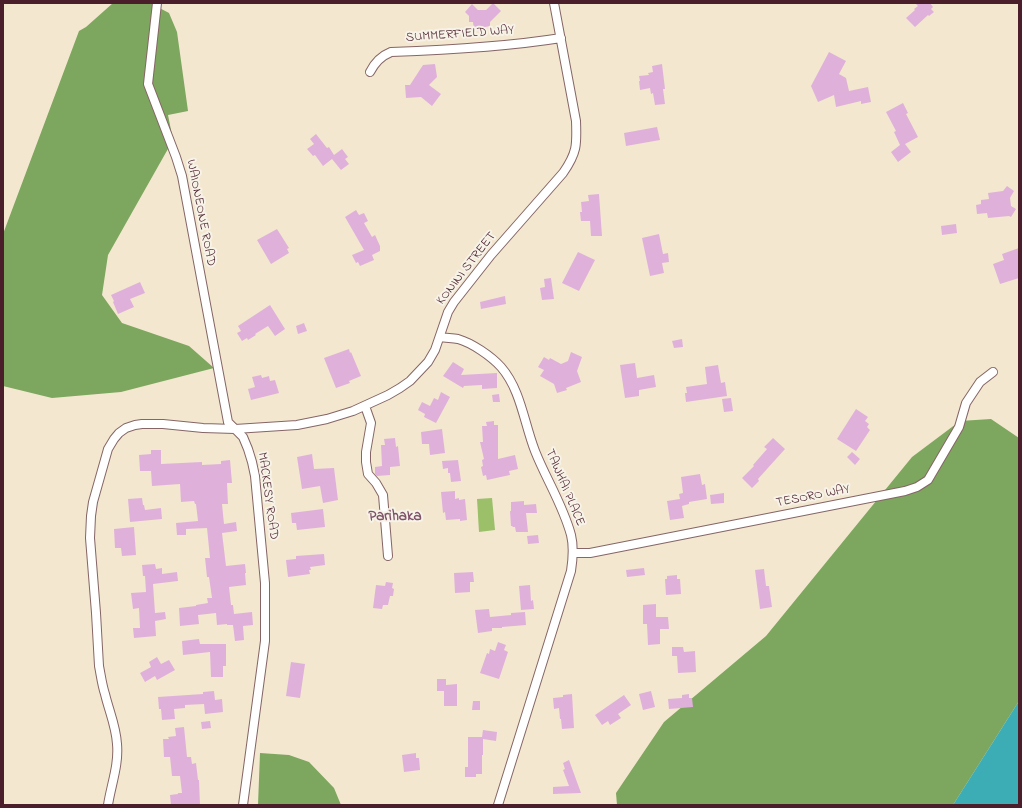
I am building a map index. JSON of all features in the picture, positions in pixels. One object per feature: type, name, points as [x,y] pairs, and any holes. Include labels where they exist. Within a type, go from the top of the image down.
[{"type":"street","name":"WAIONEONE ROAD","points":[[156,3],[148,84],[176,156],[182,176],[228,422],[235,428]]},
{"type":"street","name":"KONINI STREET","points":[[235,428],[297,425],[327,419],[353,411],[400,388],[410,381],[428,362],[435,350],[443,324],[454,302],[491,255],[564,173],[574,154],[576,121],[554,3]]},
{"type":"street","name":"SUMMERFIELD WAY","points":[[370,72],[382,55],[391,52],[465,49],[540,42],[561,38]]},
{"type":"street","name":"TAWHAI PLACE","points":[[440,337],[470,344],[488,355],[501,366],[508,377],[516,391],[535,451],[566,520],[574,553],[571,571],[498,805]]},
{"type":"street","name":"TESORO WAY","points":[[574,553],[590,553],[905,492],[918,487],[928,480],[959,427],[966,404],[975,388],[993,372]]},
{"type":"street","points":[[365,406],[371,424],[366,452],[366,462],[368,474],[376,483],[382,495],[388,556]]},
{"type":"street","points":[[108,805],[118,746],[113,720],[101,679],[90,527],[93,502],[108,449],[119,433],[126,428],[135,425],[163,424],[203,428],[235,428]]},
{"type":"street","name":"MACKESY ROAD","points":[[235,428],[243,437],[252,462],[265,583],[265,640],[243,805]]},
{"type":"green space","points":[[113,3],[150,3],[169,13],[177,32],[188,111],[168,115],[173,140],[108,255],[102,295],[122,323],[189,346],[214,368],[121,392],[52,398],[3,386],[3,234],[79,31],[86,27]]},
{"type":"green space","points":[[991,419],[1019,438],[1019,701],[953,805],[617,805],[616,793],[664,722],[766,636],[912,457],[960,421]]},
{"type":"green space","points":[[492,498],[495,530],[479,532],[477,499]]},
{"type":"green space","points":[[260,753],[289,755],[309,762],[334,788],[341,805],[258,805]]},
{"type":"water","points":[[1019,701],[1019,805],[953,805]]},
{"type":"building","points":[[493,3],[501,11],[490,22],[490,26],[485,27],[485,31],[474,31],[473,22],[469,22],[469,16],[465,12],[472,4],[478,10],[486,10]]},
{"type":"building","points":[[915,3],[930,3],[933,7],[931,9],[934,12],[929,16],[928,15],[915,27],[906,18],[918,6]]},
{"type":"building","points":[[829,52],[846,61],[839,74],[846,78],[849,91],[868,87],[871,102],[861,104],[861,101],[836,107],[834,95],[818,102],[811,86]]},
{"type":"building","points":[[435,64],[437,77],[429,85],[441,94],[432,106],[421,97],[406,98],[405,85],[410,85],[423,65]]},
{"type":"building","points":[[662,64],[665,104],[655,105],[653,93],[651,94],[650,88],[640,90],[639,76],[649,75],[648,73],[653,72],[652,66]]},
{"type":"building","points":[[903,103],[908,113],[906,114],[918,137],[905,144],[911,152],[898,162],[891,152],[900,145],[894,132],[896,131],[886,112]]},
{"type":"building","points":[[657,127],[660,140],[626,146],[624,133]]},
{"type":"building","points":[[316,134],[327,148],[329,147],[334,155],[342,149],[348,157],[345,159],[349,164],[341,170],[332,159],[323,166],[315,155],[313,156],[307,149],[314,144],[310,139]]},
{"type":"building","points":[[1007,186],[1014,191],[1010,198],[1011,206],[1016,209],[1011,217],[988,218],[987,213],[977,214],[976,205],[981,204],[981,200],[989,199],[988,193],[1003,191]]},
{"type":"building","points":[[599,194],[602,236],[591,236],[590,221],[581,221],[581,202],[589,201],[588,195]]},
{"type":"building","points":[[356,210],[359,215],[364,213],[368,221],[364,223],[372,237],[375,235],[380,246],[380,251],[372,255],[374,260],[360,266],[358,262],[356,263],[352,255],[364,250],[345,217]]},
{"type":"building","points":[[956,224],[957,233],[942,235],[941,226]]},
{"type":"building","points":[[277,229],[289,248],[287,249],[289,253],[271,264],[257,240]]},
{"type":"building","points":[[659,234],[663,254],[668,253],[669,262],[662,263],[664,273],[650,276],[642,238]]},
{"type":"building","points":[[1019,248],[1019,278],[1000,284],[993,264],[1004,260],[1002,254]]},
{"type":"building","points":[[578,252],[595,260],[579,291],[562,283]]},
{"type":"building","points":[[551,278],[554,299],[542,300],[540,288],[545,287],[544,279]]},
{"type":"building","points":[[140,282],[145,293],[130,299],[134,307],[118,314],[111,295]]},
{"type":"building","points":[[505,296],[506,304],[481,309],[480,302]]},
{"type":"building","points":[[270,305],[285,329],[275,336],[268,326],[248,340],[247,338],[242,341],[237,333],[241,331],[238,326]]},
{"type":"building","points":[[304,323],[307,331],[298,334],[296,326]]},
{"type":"building","points":[[682,339],[683,347],[674,348],[672,341]]},
{"type":"building","points":[[349,349],[361,376],[349,381],[350,383],[336,388],[324,358]]},
{"type":"building","points":[[571,352],[582,357],[577,371],[581,382],[566,388],[567,390],[557,393],[554,384],[540,376],[544,370],[538,367],[544,357],[549,360],[550,358],[561,364],[568,361]]},
{"type":"building","points":[[453,362],[464,369],[461,375],[497,373],[497,388],[482,389],[482,385],[464,386],[463,388],[443,376]]},
{"type":"building","points":[[635,363],[637,378],[654,375],[656,387],[639,390],[639,396],[625,398],[620,365]]},
{"type":"building","points":[[718,365],[721,383],[725,382],[727,396],[686,402],[686,387],[707,384],[705,367]]},
{"type":"building","points":[[261,375],[262,378],[269,376],[270,381],[275,380],[279,393],[251,400],[248,389],[255,387],[252,377]]},
{"type":"building","points":[[441,392],[450,397],[436,423],[424,417],[425,414],[418,410],[422,402],[430,406],[434,398],[438,400]]},
{"type":"building","points":[[499,394],[500,402],[493,402],[492,395]]},
{"type":"building","points":[[731,398],[733,411],[724,412],[722,399]]},
{"type":"building","points":[[856,409],[868,417],[865,421],[869,424],[867,427],[870,430],[856,451],[837,439]]},
{"type":"building","points":[[494,421],[494,425],[498,425],[498,459],[515,455],[518,469],[509,471],[510,475],[487,480],[486,475],[483,476],[481,467],[483,466],[482,460],[484,459],[480,442],[483,442],[482,426],[487,426],[486,422]]},
{"type":"building","points":[[442,429],[445,453],[430,455],[429,444],[422,444],[421,432]]},
{"type":"building","points":[[395,438],[396,447],[398,446],[400,466],[390,467],[390,475],[377,476],[375,474],[375,467],[382,466],[381,445],[385,445],[384,439]]},
{"type":"building","points":[[773,438],[785,449],[758,479],[759,481],[752,488],[742,478],[754,466],[753,465],[767,449],[764,447]]},
{"type":"building","points":[[151,450],[161,450],[161,464],[202,462],[202,465],[221,464],[221,461],[230,460],[232,483],[227,483],[228,504],[222,504],[224,524],[236,522],[237,531],[222,533],[226,566],[245,564],[246,585],[229,587],[231,605],[233,605],[234,614],[252,612],[253,625],[243,626],[244,640],[235,641],[233,625],[217,625],[216,613],[198,615],[199,624],[180,626],[179,608],[208,603],[207,598],[212,598],[209,577],[207,577],[205,558],[210,558],[207,528],[186,529],[186,535],[177,535],[176,523],[198,521],[196,504],[194,501],[181,502],[180,484],[152,486],[151,471],[140,471],[139,455],[151,454]]},
{"type":"building","points":[[852,452],[860,459],[855,465],[847,457]]},
{"type":"building","points":[[312,454],[314,469],[334,468],[338,500],[323,503],[320,486],[302,489],[297,457]]},
{"type":"building","points":[[458,460],[461,481],[451,482],[448,468],[443,469],[442,461]]},
{"type":"building","points":[[700,474],[702,485],[705,484],[707,499],[689,502],[689,504],[682,506],[684,518],[670,520],[667,501],[680,499],[679,494],[683,493],[681,477]]},
{"type":"building","points":[[455,491],[455,499],[465,499],[467,520],[446,520],[445,512],[443,513],[441,492]]},
{"type":"building","points":[[724,493],[724,503],[711,504],[710,495]]},
{"type":"building","points":[[142,498],[145,510],[161,508],[162,519],[130,522],[128,499]]},
{"type":"building","points":[[524,501],[524,505],[536,504],[537,513],[526,513],[528,532],[516,532],[515,527],[511,526],[511,502]]},
{"type":"building","points":[[323,509],[325,527],[297,530],[296,523],[292,523],[291,513]]},
{"type":"building","points":[[134,527],[136,555],[122,556],[121,548],[115,548],[114,529]]},
{"type":"building","points":[[538,535],[539,543],[528,544],[527,536]]},
{"type":"building","points":[[324,554],[325,565],[310,567],[310,574],[288,577],[286,560],[296,559],[296,556]]},
{"type":"building","points":[[155,564],[156,569],[162,568],[162,574],[177,572],[178,581],[153,584],[155,613],[165,612],[166,619],[155,621],[156,636],[134,638],[133,628],[140,628],[139,608],[133,609],[131,593],[146,592],[145,576],[143,576],[142,565]]},
{"type":"building","points":[[644,568],[645,575],[627,577],[626,570]]},
{"type":"building","points":[[764,569],[766,586],[769,586],[772,607],[760,609],[755,570]]},
{"type":"building","points":[[473,572],[474,582],[470,582],[470,592],[455,593],[454,573]]},
{"type":"building","points":[[677,575],[677,579],[680,579],[681,594],[666,595],[665,579],[667,579],[667,576]]},
{"type":"building","points":[[386,582],[393,583],[393,596],[390,596],[388,605],[383,605],[382,609],[373,608],[376,585],[385,586]]},
{"type":"building","points":[[530,585],[531,601],[533,600],[534,609],[521,610],[519,586]]},
{"type":"building","points":[[656,604],[656,617],[668,617],[669,629],[660,629],[660,644],[648,645],[647,624],[643,624],[643,605]]},
{"type":"building","points":[[489,609],[490,617],[525,612],[526,625],[492,628],[492,631],[478,633],[475,610]]},
{"type":"building","points":[[199,639],[200,644],[226,644],[226,666],[223,666],[223,677],[211,677],[210,652],[183,655],[182,641]]},
{"type":"building","points":[[498,642],[506,645],[504,650],[508,652],[499,679],[480,673],[487,653],[489,654],[490,649],[495,651]]},
{"type":"building","points":[[672,647],[683,647],[684,652],[695,651],[696,672],[678,673],[677,656],[672,656]]},
{"type":"building","points":[[157,657],[161,664],[169,660],[175,670],[157,680],[155,676],[145,682],[140,673],[151,667],[149,662]]},
{"type":"building","points":[[291,662],[305,664],[300,698],[286,696]]},
{"type":"building","points":[[437,679],[446,679],[446,685],[457,684],[457,706],[444,706],[444,691],[437,691]]},
{"type":"building","points":[[214,691],[215,700],[222,699],[223,712],[205,714],[204,704],[185,705],[185,708],[174,709],[175,719],[162,720],[158,697],[203,694],[203,692]]},
{"type":"building","points":[[651,691],[655,707],[643,710],[639,694]]},
{"type":"building","points":[[572,694],[574,728],[562,729],[559,708],[554,709],[553,698]]},
{"type":"building","points":[[689,694],[689,698],[692,698],[693,707],[669,709],[668,699],[682,698],[682,695]]},
{"type":"building","points":[[624,695],[631,705],[618,714],[621,718],[610,725],[608,721],[602,725],[595,715]]},
{"type":"building","points":[[473,701],[480,701],[480,710],[472,710]]},
{"type":"building","points":[[210,721],[211,728],[202,729],[201,722]]},
{"type":"building","points":[[184,727],[187,757],[191,757],[192,764],[196,763],[199,780],[200,805],[171,805],[170,795],[182,793],[180,776],[172,776],[170,757],[164,757],[163,739],[169,739],[168,737],[176,736],[175,728]]},
{"type":"building","points":[[483,730],[497,732],[496,741],[483,739],[482,774],[476,774],[476,777],[465,777],[465,767],[468,767],[468,737],[482,737]]},
{"type":"building","points":[[416,753],[416,758],[419,758],[420,770],[404,772],[402,755]]},
{"type":"building","points":[[569,760],[581,793],[553,794],[553,787],[569,786],[563,770],[565,769],[563,763]]},
{"type":"district","name":"Parihaka","points":[[395,518]]}]
